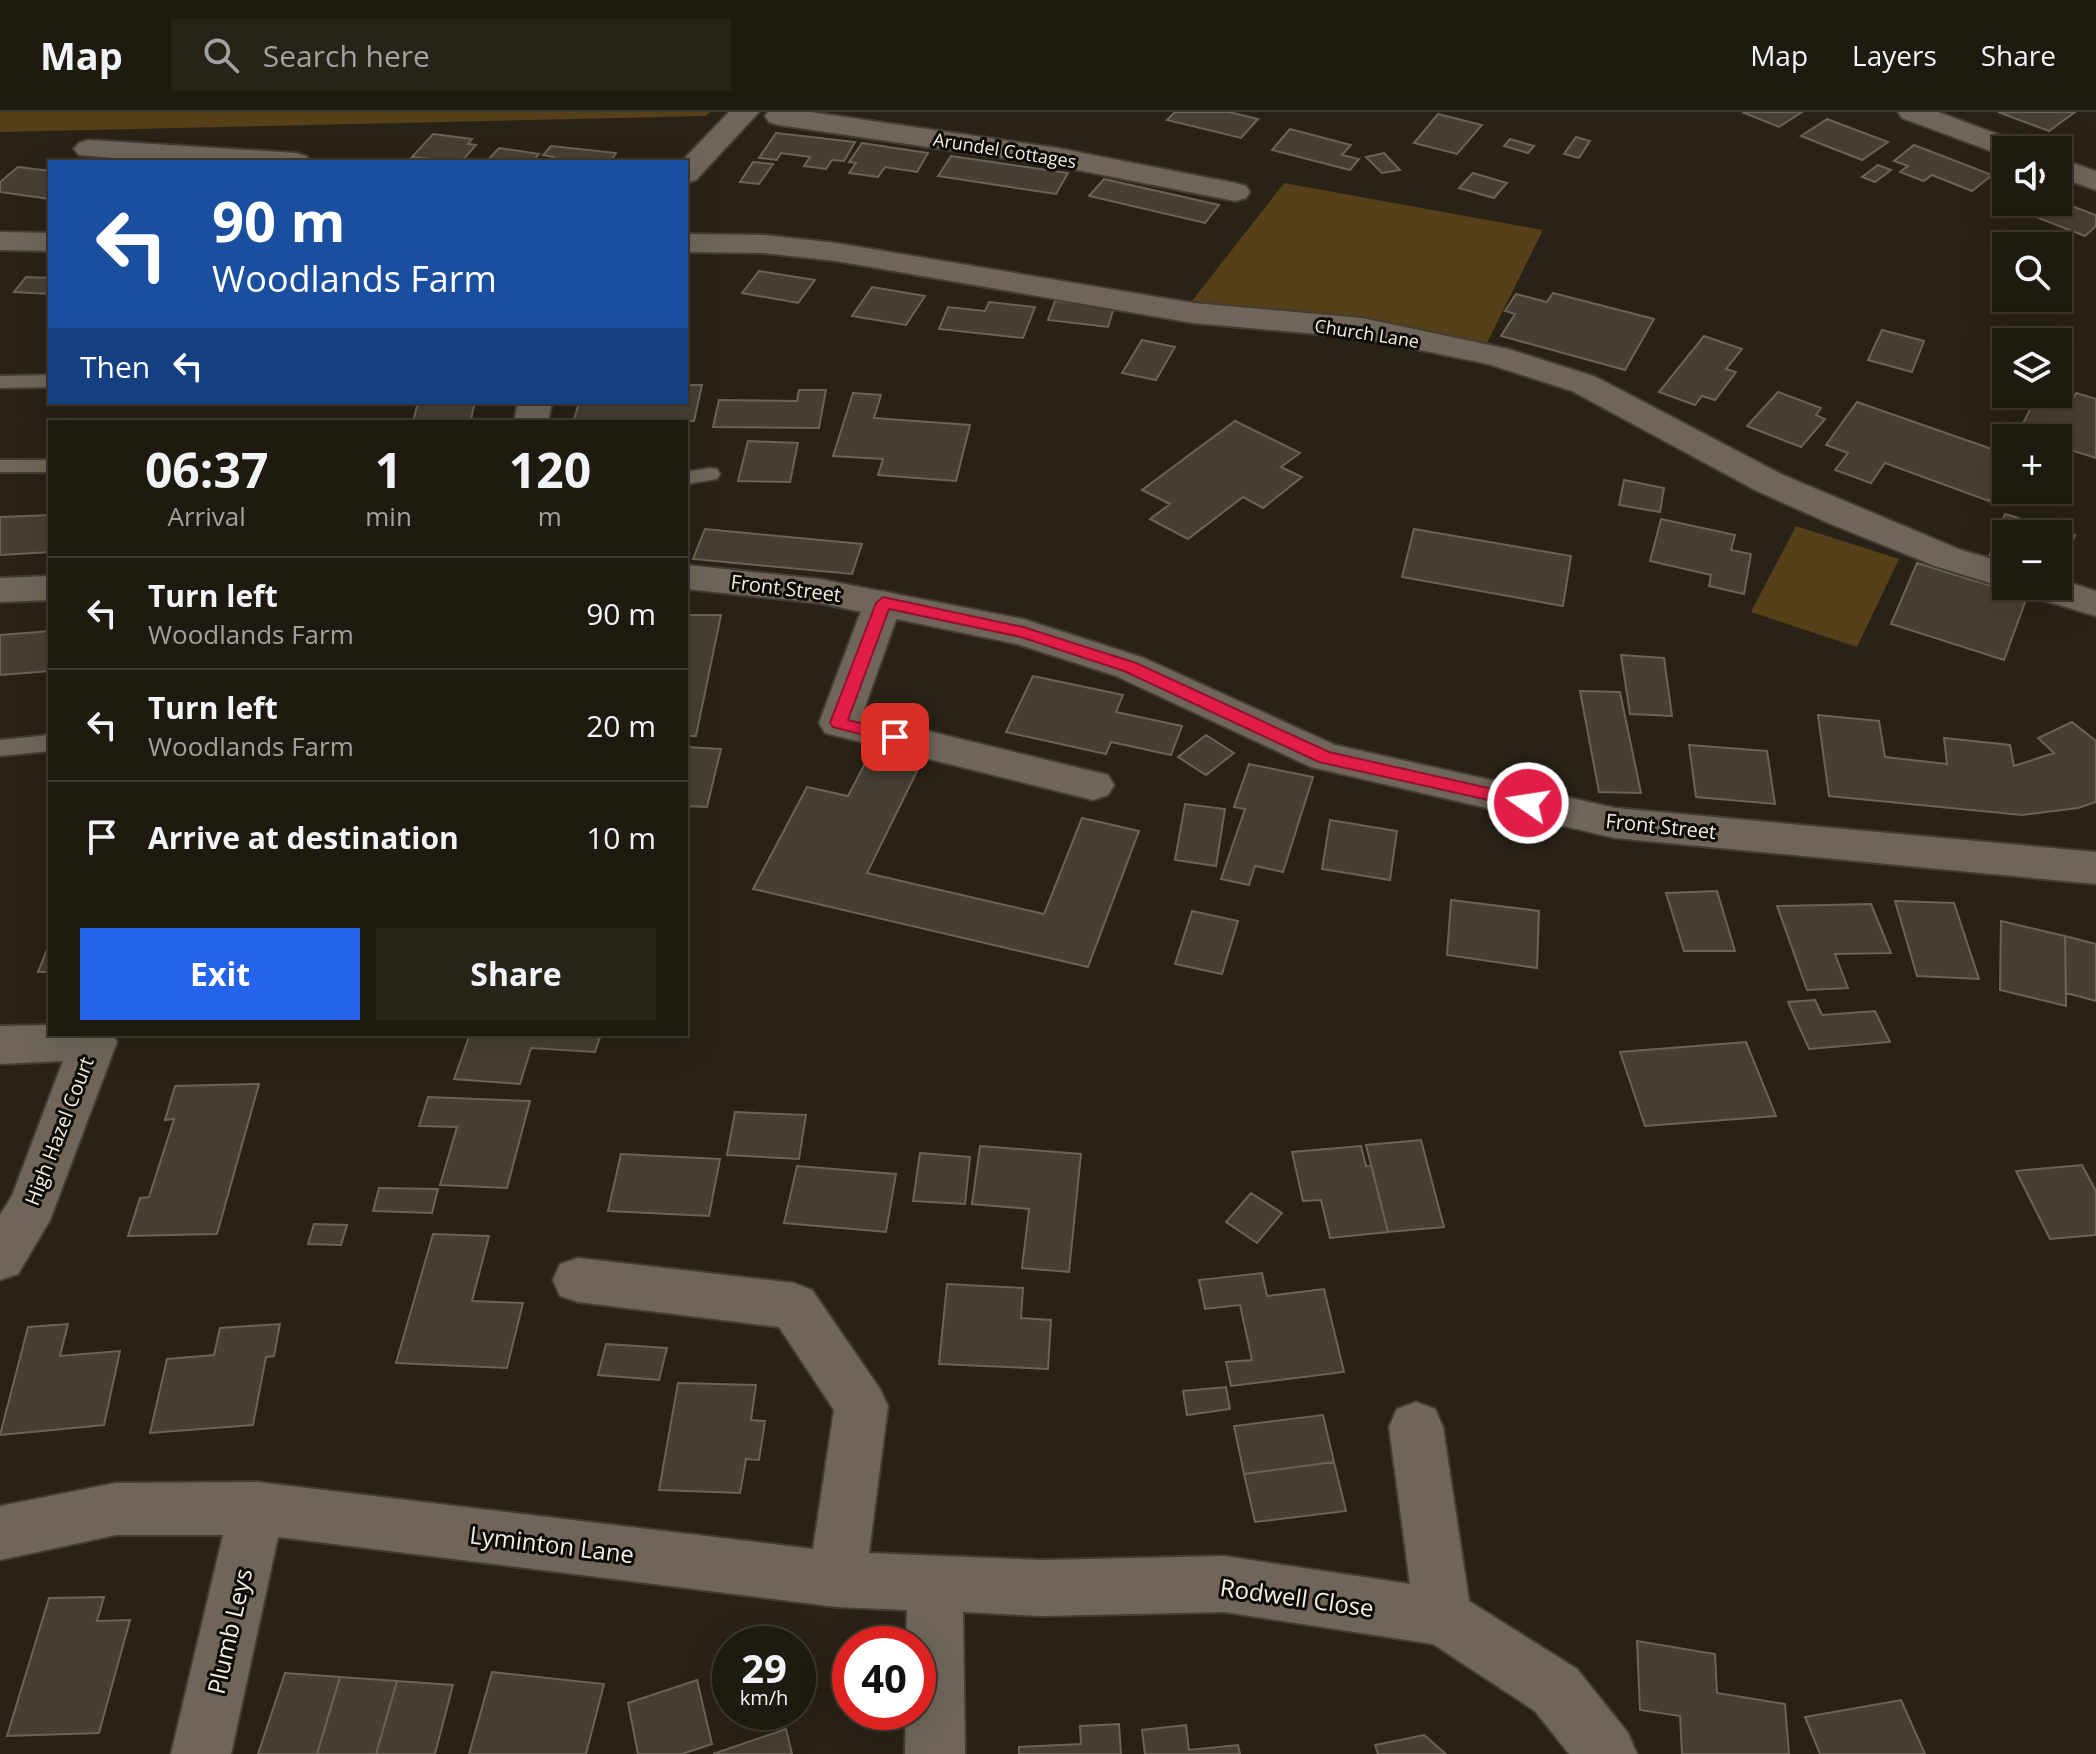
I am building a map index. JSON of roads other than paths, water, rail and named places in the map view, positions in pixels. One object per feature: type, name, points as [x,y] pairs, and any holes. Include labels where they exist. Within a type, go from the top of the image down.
[{"type":"street","points":[[688,172],[745,112]]},
{"type":"street","name":"Arundel Cottages","points":[[783,112],[779,116],[1057,157],[1235,192]]},
{"type":"street","points":[[1912,112],[1992,142]]},
{"type":"street","points":[[89,149],[264,160]]},
{"type":"street","points":[[2072,172],[2096,181]]},
{"type":"street","points":[[0,241],[48,242]]},
{"type":"street","name":"Church Lane","points":[[688,243],[764,244],[836,252],[1193,313],[1362,328],[1496,356],[1584,384],[1770,483],[1948,558],[1992,572]]},
{"type":"street","name":"Front Street","points":[[688,577],[789,587],[1023,632],[1130,667],[1325,757],[1615,823],[2096,868]]},
{"type":"street","points":[[0,590],[48,588]]},
{"type":"street","points":[[2072,597],[2096,604]]},
{"type":"street","points":[[883,603],[839,723],[1093,785]]},
{"type":"street","name":"High Hazel Court","points":[[0,1045],[94,1042],[33,1205],[0,1258]]},
{"type":"street","points":[[578,1280],[794,1306],[861,1406],[837,1579]]},
{"type":"street","points":[[1416,1427],[1443,1617]]},
{"type":"street","name":"Lyminton Lane","points":[[0,1533],[116,1509],[257,1508],[837,1579],[935,1583]]},
{"type":"street","name":"Plumb Leys","points":[[201,1754],[257,1508]]},
{"type":"street","points":[[935,1583],[935,1754]]},
{"type":"street","name":"Rodwell Close","points":[[935,1583],[1042,1588],[1224,1584],[1443,1617],[1556,1690],[1607,1754]]},
{"type":"lane","points":[[0,382],[48,381]]},
{"type":"lane","points":[[0,466],[48,466]]},
{"type":"lane","points":[[688,478],[710,474]]},
{"type":"lane","points":[[0,748],[48,743]]}]
